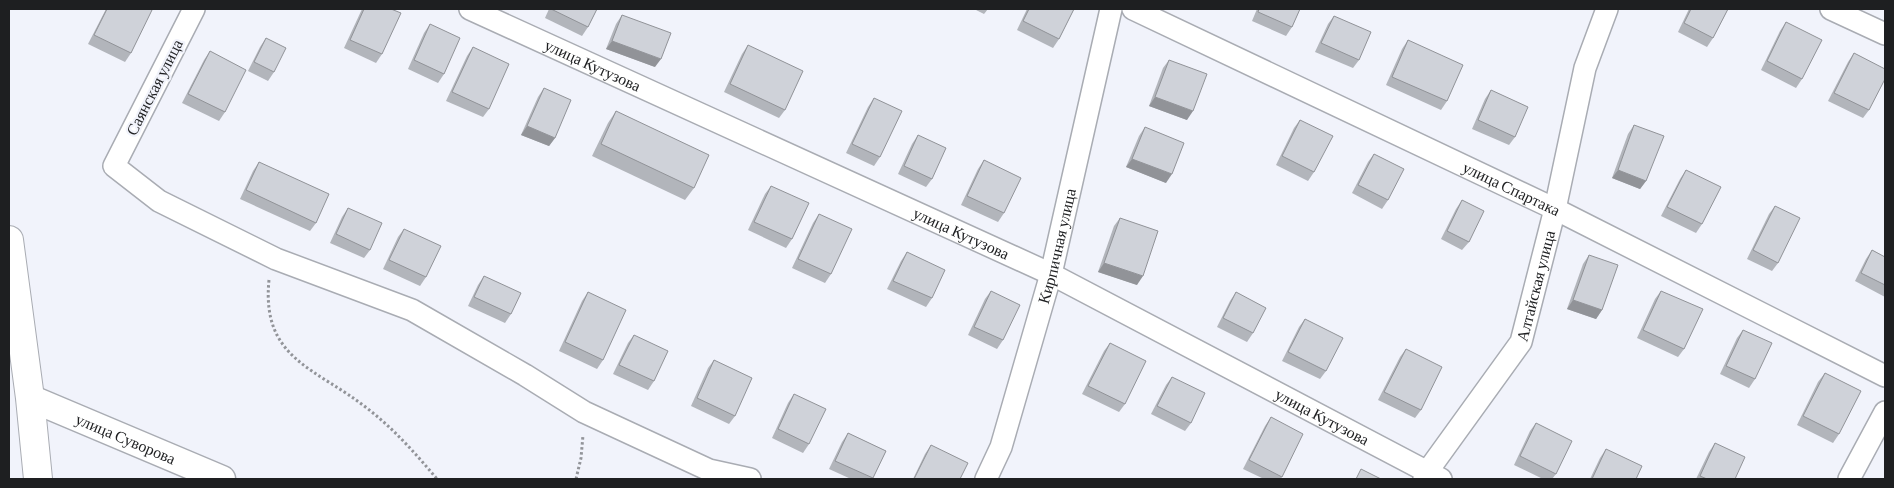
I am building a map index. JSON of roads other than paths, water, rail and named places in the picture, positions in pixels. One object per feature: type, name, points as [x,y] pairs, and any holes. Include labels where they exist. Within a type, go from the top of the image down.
[{"type":"main road","points":[[9,240],[30,398],[38,479]]},
{"type":"street","name":"Саянская улица","points":[[194,9],[114,166],[158,201],[276,259],[412,310],[584,412],[709,470],[750,479]]},
{"type":"street","name":"улица Кутузова","points":[[470,9],[1051,274],[1431,477]]},
{"type":"street","name":"Кирпичная улица","points":[[986,479],[1001,446],[1051,274],[1111,9]]},
{"type":"street","name":"улица Спартака","points":[[1132,9],[1555,209],[1885,376]]},
{"type":"street","name":"Алтайская улица","points":[[1431,477],[1521,342],[1555,209],[1585,68],[1607,9]]},
{"type":"street","points":[[1831,9],[1885,34]]},
{"type":"street","name":"улица Суворова","points":[[30,398],[222,479]]},
{"type":"street","points":[[1849,479],[1885,412]]}]
